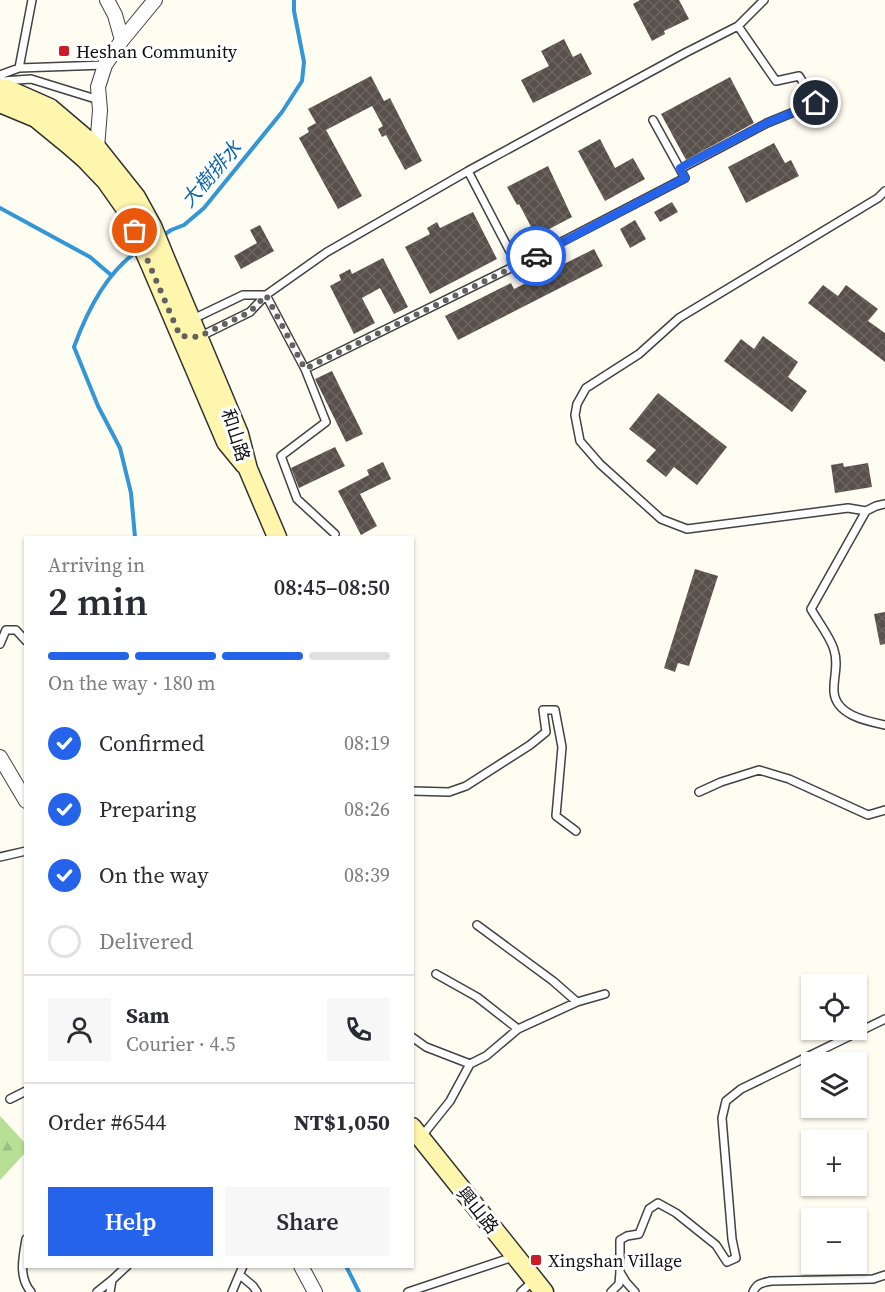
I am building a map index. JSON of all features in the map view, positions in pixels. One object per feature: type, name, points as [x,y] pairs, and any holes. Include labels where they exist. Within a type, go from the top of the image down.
[{"type":"main road","points":[[0,88],[50,108],[91,153],[106,181],[143,228],[158,261]]},
{"type":"main road","points":[[0,103],[36,118],[91,153]]},
{"type":"main road","name":"和山路","points":[[158,261],[191,320],[239,434],[248,469]]},
{"type":"main road","name":"和山路","points":[[158,261],[180,336],[225,442],[248,469]]},
{"type":"main road","points":[[248,469],[277,536]]},
{"type":"main road","name":"興山路","points":[[416,1132],[516,1256],[533,1288]]},
{"type":"street","points":[[107,0],[115,15],[122,40]]},
{"type":"street","points":[[91,153],[100,110],[98,87],[105,65],[155,0]]},
{"type":"street","points":[[0,757],[24,798]]},
{"type":"street","points":[[302,1268],[315,1292]]},
{"type":"lane","points":[[19,68],[32,0]]},
{"type":"lane","points":[[180,336],[198,337],[250,312],[266,295],[327,252],[468,171],[738,26],[764,0]]},
{"type":"lane","points":[[680,168],[767,123],[816,103],[799,76],[776,81],[738,26]]},
{"type":"lane","points":[[0,75],[19,68],[105,65]]},
{"type":"lane","points":[[0,82],[31,79],[99,100]]},
{"type":"lane","points":[[305,369],[517,265],[685,178],[653,120]]},
{"type":"lane","points":[[468,171],[517,265]]},
{"type":"lane","points":[[866,511],[848,508],[687,529],[661,519],[600,464],[580,441],[575,415],[577,404],[586,388],[639,354],[679,318],[878,198],[885,191]]},
{"type":"lane","points":[[180,336],[191,320],[243,295],[266,295]]},
{"type":"lane","points":[[266,295],[305,369],[326,422],[281,456],[297,499],[336,534]]},
{"type":"lane","points":[[885,504],[866,511],[811,609],[834,649],[837,669],[834,692],[838,706],[849,714],[885,726]]},
{"type":"lane","points":[[0,644],[6,630],[16,630],[24,639]]},
{"type":"lane","points":[[414,790],[449,792],[466,786],[530,745],[546,732],[543,710],[555,710],[562,747],[556,816],[576,831]]},
{"type":"lane","points":[[699,792],[721,782],[759,770],[789,779],[868,815],[885,810]]},
{"type":"lane","points":[[0,856],[24,851]]},
{"type":"lane","points":[[477,926],[553,981],[577,1002]]},
{"type":"lane","points":[[436,974],[477,997],[518,1029]]},
{"type":"lane","points":[[416,1132],[450,1101],[470,1064],[486,1056],[518,1029],[577,1002],[605,994]]},
{"type":"lane","points":[[612,1292],[619,1284],[620,1240],[639,1234],[648,1209],[658,1203],[676,1213],[716,1245],[727,1262],[736,1258],[732,1239],[722,1118],[726,1101],[741,1089],[885,1019]]},
{"type":"lane","points":[[414,1038],[426,1047],[470,1064]]},
{"type":"lane","points":[[10,1099],[24,1093]]},
{"type":"lane","points":[[24,1256],[22,1273],[27,1288],[31,1292]]},
{"type":"lane","points":[[408,1292],[516,1256]]},
{"type":"lane","points":[[97,1292],[125,1268]]},
{"type":"lane","points":[[232,1292],[242,1268]]},
{"type":"lane","points":[[620,1272],[635,1292]]},
{"type":"lane","points":[[240,1275],[257,1292]]},
{"type":"lane","points":[[753,1292],[760,1283],[771,1281],[873,1279],[885,1275]]},
{"type":"lane","points":[[110,1292],[112,1280]]},
{"type":"green space","points":[[0,1116],[24,1142],[24,1154],[0,1180]]},
{"type":"building","points":[[640,0],[679,0],[689,19],[664,31],[665,34],[652,41],[633,4]]},
{"type":"building","points":[[564,39],[573,57],[581,53],[592,74],[533,103],[521,80],[549,66],[541,51]]},
{"type":"building","points":[[371,76],[384,101],[390,98],[422,161],[405,170],[386,135],[382,137],[378,129],[383,126],[372,106],[326,130],[362,196],[338,209],[299,138],[309,132],[307,128],[316,123],[308,109]]},
{"type":"building","points":[[730,77],[754,123],[686,160],[661,114]]},
{"type":"building","points":[[600,139],[615,168],[633,158],[645,179],[605,201],[578,151]]},
{"type":"building","points":[[774,143],[785,163],[791,160],[799,176],[746,203],[728,167]]},
{"type":"building","points":[[548,166],[572,217],[536,236],[507,187]]},
{"type":"building","points":[[672,202],[678,212],[660,222],[654,212]]},
{"type":"building","points":[[473,212],[497,259],[430,294],[405,247],[430,234],[427,228],[437,222],[440,228]]},
{"type":"building","points":[[635,220],[646,239],[630,248],[620,229]]},
{"type":"building","points":[[260,225],[274,251],[241,269],[234,256],[257,243],[250,230]]},
{"type":"building","points":[[594,249],[603,266],[458,340],[445,316],[511,283],[514,289]]},
{"type":"building","points":[[383,258],[408,307],[394,314],[380,288],[362,298],[375,323],[354,334],[330,286],[341,280],[339,275],[350,269],[352,274]]},
{"type":"building","points":[[823,285],[838,296],[846,285],[878,309],[868,321],[885,333],[885,362],[808,303]]},
{"type":"building","points":[[763,336],[798,362],[788,377],[807,391],[792,412],[724,361],[741,339],[754,349]]},
{"type":"building","points":[[332,371],[363,434],[346,442],[315,379]]},
{"type":"building","points":[[658,393],[727,447],[697,485],[674,467],[666,477],[646,461],[656,450],[629,429]]},
{"type":"building","points":[[335,447],[345,466],[299,488],[291,468]]},
{"type":"building","points":[[383,462],[391,479],[360,494],[377,526],[361,535],[338,491],[369,475],[367,470]]},
{"type":"building","points":[[843,463],[844,467],[868,463],[872,487],[835,493],[831,465]]},
{"type":"building","points":[[695,569],[718,576],[689,666],[678,663],[675,672],[664,668]]},
{"type":"building","points":[[885,612],[885,644],[880,645],[874,614]]},
{"type":"waterway","name":"大樹排水","points":[[161,237],[184,225],[204,208],[282,112],[302,81],[304,62],[294,0]]},
{"type":"waterway","points":[[0,208],[90,257],[111,275]]},
{"type":"waterway","name":"大樹排水","points":[[135,536],[131,493],[120,448],[98,406],[74,347],[85,320],[107,281],[127,259],[139,250]]},
{"type":"waterway","name":"大樹排水","points":[[347,1268],[359,1292]]},
{"type":"way so far","points":[[135,231],[180,336],[198,337],[250,312],[266,295],[305,369],[536,256]]},
{"type":"place","name":"Heshan Community","points":[[64,51]]},
{"type":"place","name":"Xingshan Village","points":[[536,1260]]},
{"type":"route","points":[[536,256],[685,178],[680,168],[767,123],[816,103]]}]
